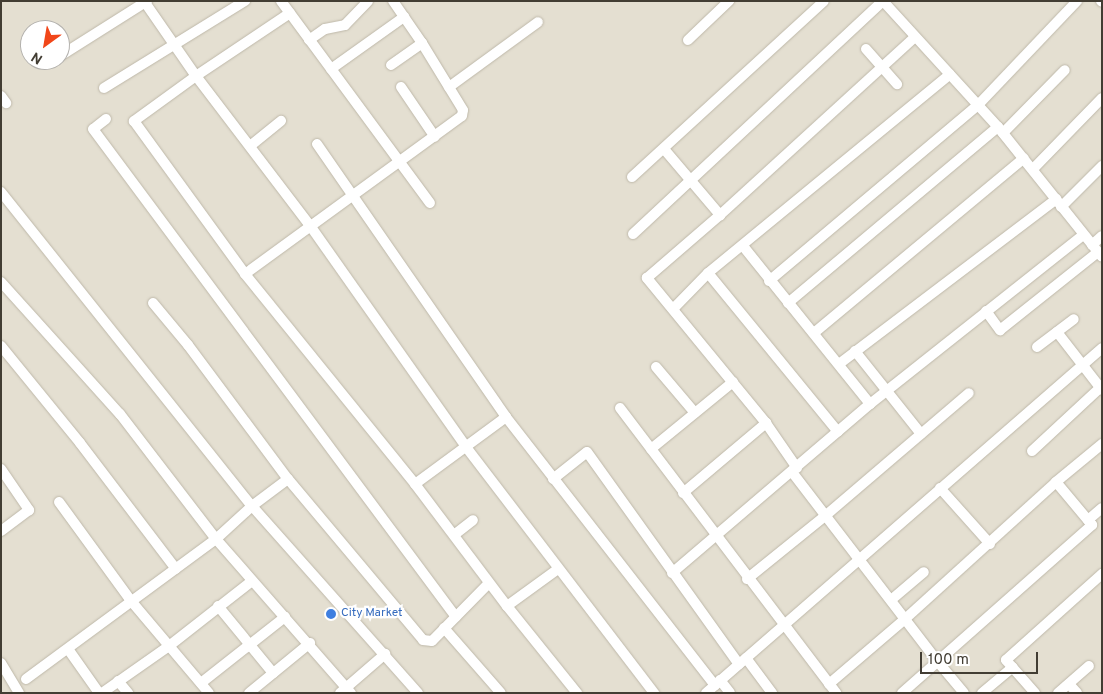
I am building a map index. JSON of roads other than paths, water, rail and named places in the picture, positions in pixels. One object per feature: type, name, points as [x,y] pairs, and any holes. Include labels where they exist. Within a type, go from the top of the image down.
[{"type":"street","points":[[104,88],[245,1]]},
{"type":"street","points":[[281,1],[430,203]]},
{"type":"street","points":[[309,40],[325,29],[345,25],[368,1]]},
{"type":"street","points":[[245,274],[354,197],[460,118],[463,113],[422,43],[393,1]]},
{"type":"street","points":[[688,40],[729,1]]},
{"type":"street","points":[[632,177],[824,1]]},
{"type":"street","points":[[632,234],[883,1],[1001,130],[1097,252]]},
{"type":"street","points":[[770,281],[978,105],[1078,1]]},
{"type":"street","points":[[70,50],[145,2],[196,76],[312,227],[466,447],[653,692]]},
{"type":"street","points":[[290,14],[196,76],[134,121],[245,274],[415,484],[489,583],[577,693]]},
{"type":"street","points":[[331,70],[404,17]]},
{"type":"street","points":[[449,87],[538,22]]},
{"type":"street","points":[[915,37],[720,215],[647,278],[766,423],[794,470],[826,516],[860,558],[905,620],[964,693]]},
{"type":"street","points":[[391,65],[422,43]]},
{"type":"street","points":[[866,49],[897,84]]},
{"type":"street","points":[[788,303],[1001,130],[1065,70]]},
{"type":"street","points":[[673,309],[708,273],[950,74]]},
{"type":"street","points":[[400,86],[435,137]]},
{"type":"street","points":[[1033,169],[1102,98]]},
{"type":"street","points":[[106,119],[93,129],[456,617]]},
{"type":"street","points":[[250,146],[281,121]]},
{"type":"street","points":[[316,144],[506,417],[553,479],[718,683],[730,693]]},
{"type":"street","points":[[664,149],[720,215]]},
{"type":"street","points":[[814,334],[1024,158]]},
{"type":"street","points":[[838,364],[1058,203],[1102,166]]},
{"type":"street","points":[[1,192],[252,506],[418,693]]},
{"type":"street","points":[[672,573],[870,404],[1083,235]]},
{"type":"street","points":[[986,312],[1000,330],[1097,252],[1102,236]]},
{"type":"street","points":[[743,246],[870,404]]},
{"type":"street","points":[[708,273],[838,432]]},
{"type":"street","points":[[1,282],[120,414],[216,538],[284,617],[310,643],[346,691],[385,654]]},
{"type":"street","points":[[153,303],[288,479],[423,640],[432,641],[489,583]]},
{"type":"street","points":[[1037,347],[1074,318]]},
{"type":"street","points":[[1032,451],[1101,388],[1057,332]]},
{"type":"street","points":[[1,346],[80,443],[176,569]]},
{"type":"street","points":[[706,693],[1081,364],[1102,348]]},
{"type":"street","points":[[856,351],[921,434]]},
{"type":"street","points":[[656,367],[695,413]]},
{"type":"street","points":[[651,449],[733,382]]},
{"type":"street","points":[[748,579],[826,516],[969,393]]},
{"type":"street","points":[[620,408],[836,693]]},
{"type":"street","points":[[415,484],[506,417]]},
{"type":"street","points":[[682,492],[766,423]]},
{"type":"street","points":[[829,684],[905,620],[1056,482],[1102,444]]},
{"type":"street","points":[[553,479],[588,452],[672,573],[742,661],[772,693]]},
{"type":"street","points":[[1,469],[29,510],[1,531]]},
{"type":"street","points":[[26,679],[176,569],[216,538],[252,506],[288,479]]},
{"type":"street","points":[[902,693],[1092,525],[1056,482]]},
{"type":"street","points":[[940,488],[990,544]]},
{"type":"street","points":[[59,502],[132,602],[209,693]]},
{"type":"street","points":[[1088,520],[1102,508]]},
{"type":"street","points":[[454,536],[473,520]]},
{"type":"street","points":[[507,606],[558,569]]},
{"type":"street","points":[[891,600],[924,572]]},
{"type":"street","points":[[1035,693],[1006,660],[1102,574]]},
{"type":"street","points":[[68,649],[100,693],[169,646],[252,581]]},
{"type":"street","points":[[218,606],[248,645],[273,673]]},
{"type":"street","points":[[201,683],[284,617]]},
{"type":"street","points":[[444,628],[500,693]]},
{"type":"street","points":[[249,693],[310,643]]},
{"type":"street","points":[[1,663],[19,693]]},
{"type":"street","points":[[1058,693],[1089,666]]},
{"type":"street","points":[[982,693],[1013,667]]},
{"type":"street","points":[[118,680],[128,693]]},
{"type":"street","points":[[1069,684],[1077,693]]},
{"type":"place","name":"City Market","points":[[331,614]]}]
